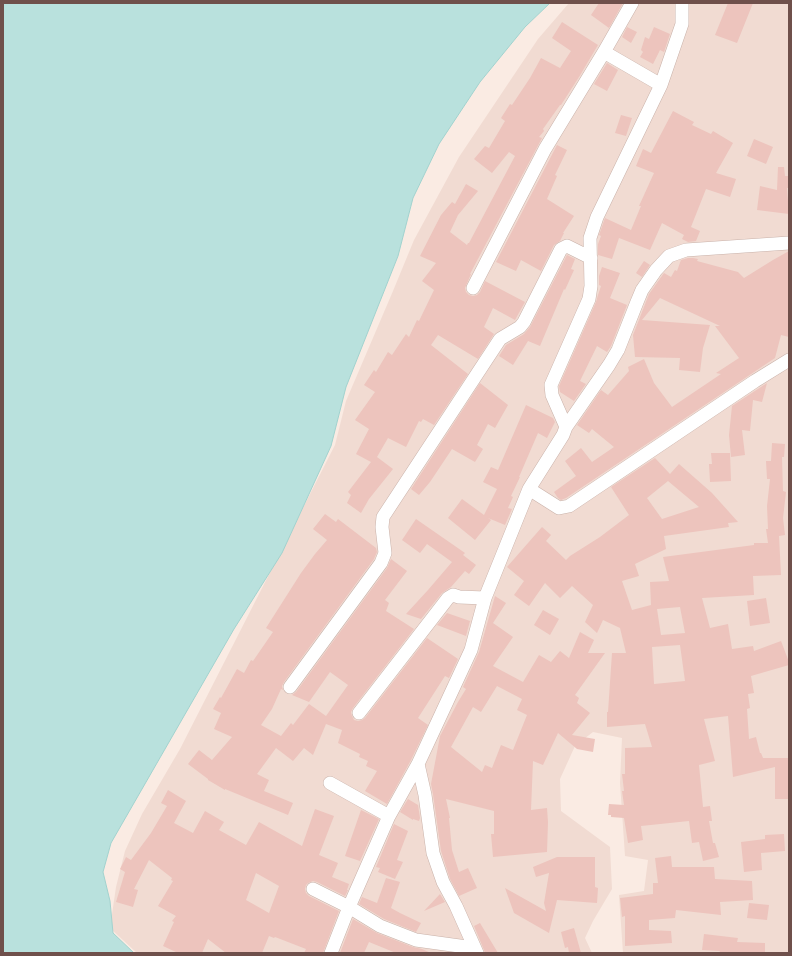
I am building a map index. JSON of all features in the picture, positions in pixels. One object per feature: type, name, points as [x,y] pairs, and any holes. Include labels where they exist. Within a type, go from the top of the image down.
[{"type":"street","points":[[473,288],[545,150],[632,3]]},
{"type":"street","points":[[566,427],[552,395],[551,385],[589,299],[591,286],[590,238],[597,217],[661,86],[682,24],[682,3]]},
{"type":"street","points":[[604,52],[661,86]]},
{"type":"street","points":[[331,953],[349,907],[389,816],[418,764],[471,650],[485,598],[529,489],[563,435],[566,427],[618,350],[642,290],[656,270],[669,256],[686,250],[789,243]]},
{"type":"street","points":[[290,687],[381,563],[384,552],[382,527],[383,517],[500,339],[520,327],[524,322],[561,248],[567,246],[591,258]]},
{"type":"street","points":[[529,489],[559,508],[569,506],[755,381],[789,360]]},
{"type":"street","points":[[359,713],[448,598],[453,595],[459,597],[485,598]]},
{"type":"street","points":[[418,764],[426,795],[433,853],[443,882],[456,906],[476,951]]},
{"type":"street","points":[[330,783],[389,816]]},
{"type":"street","points":[[314,889],[349,907],[380,926],[416,940],[476,951]]},
{"type":"shaded area","points":[[569,3],[789,3],[789,953],[623,953],[619,895],[644,891],[648,860],[625,856],[620,783],[622,738],[593,732],[575,746],[560,779],[561,811],[610,847],[612,889],[585,938],[592,953],[137,953],[110,928],[116,887],[125,851],[142,814],[180,749],[335,445],[346,401],[414,240],[459,157],[538,39]]},
{"type":"water","points":[[3,3],[550,3],[525,27],[480,82],[439,144],[413,198],[398,256],[346,387],[331,446],[282,553],[234,629],[111,843],[103,872],[110,901],[113,933],[134,953],[3,953]]},
{"type":"building","points":[[599,3],[623,3],[609,28],[591,15]]},
{"type":"building","points":[[728,3],[753,3],[737,43],[715,35]]},
{"type":"building","points":[[562,22],[598,45],[561,105],[543,129],[544,131],[539,137],[542,138],[470,274],[465,288],[469,295],[477,295],[485,281],[525,302],[515,320],[493,308],[484,327],[494,334],[478,359],[438,335],[431,345],[468,374],[434,425],[423,419],[421,422],[419,421],[406,447],[388,438],[377,457],[393,469],[369,499],[361,513],[347,503],[351,495],[348,492],[371,462],[356,454],[369,429],[355,420],[375,392],[364,385],[374,370],[376,372],[388,352],[392,355],[406,334],[409,337],[417,320],[419,321],[434,290],[422,281],[436,263],[420,256],[441,215],[452,202],[455,204],[466,184],[478,191],[458,215],[450,232],[467,245],[469,243],[515,156],[509,152],[492,173],[474,159],[485,146],[489,148],[505,121],[501,118],[510,104],[512,105],[530,78],[541,58],[560,68],[571,51],[552,38]]},
{"type":"building","points":[[627,27],[637,32],[631,43],[622,37]]},
{"type":"building","points":[[654,27],[670,34],[664,52],[660,50],[653,64],[640,57],[643,52],[641,50],[645,37],[649,39]]},
{"type":"building","points":[[607,63],[618,70],[607,91],[594,84]]},
{"type":"building","points":[[673,111],[694,122],[692,125],[711,134],[713,131],[733,143],[716,173],[736,179],[730,197],[706,189],[691,227],[700,231],[696,241],[688,242],[682,239],[684,235],[662,223],[650,250],[619,238],[612,259],[598,255],[598,244],[601,236],[599,235],[605,218],[631,230],[641,206],[639,206],[654,173],[636,166],[643,149],[651,153]]},
{"type":"building","points":[[621,115],[632,118],[626,136],[615,133]]},
{"type":"building","points":[[754,139],[773,147],[766,164],[747,156]]},
{"type":"building","points":[[557,145],[567,150],[555,175],[557,176],[547,199],[574,216],[563,233],[560,241],[554,245],[541,271],[521,260],[516,271],[496,262]]},
{"type":"building","points":[[778,167],[784,167],[785,176],[789,176],[789,188],[787,188],[789,214],[757,210],[760,186],[777,190]]},
{"type":"building","points":[[789,251],[789,337],[781,335],[775,358],[566,498],[561,500],[558,498],[554,492],[576,476],[565,461],[581,448],[592,462],[614,447],[592,429],[589,433],[577,425],[601,390],[608,395],[629,371],[628,367],[644,359],[654,383],[672,407],[721,374],[716,373],[739,358],[715,326],[720,326],[660,298],[642,320],[710,325],[703,348],[700,372],[679,370],[680,358],[635,357],[633,335],[649,294],[664,273],[671,277],[675,270],[677,271],[681,260],[693,258],[698,259],[697,261],[738,272],[744,278]]},
{"type":"building","points":[[567,255],[575,259],[571,269],[574,270],[565,290],[564,289],[540,346],[528,341],[513,365],[499,356],[506,345],[524,334],[530,327]]},
{"type":"building","points":[[644,261],[650,265],[642,277],[636,273]]},
{"type":"building","points":[[602,267],[620,273],[610,298],[627,305],[611,346],[607,352],[597,346],[580,381],[586,384],[574,401],[560,392],[559,386],[596,302],[601,286],[599,285],[599,276]]},
{"type":"building","points":[[480,383],[508,405],[495,428],[488,424],[477,445],[483,449],[475,462],[452,449],[430,482],[419,495],[411,489]]},
{"type":"building","points":[[767,383],[762,402],[753,400],[750,431],[742,430],[745,455],[731,457],[729,435],[732,406]]},
{"type":"building","points":[[526,405],[553,418],[555,422],[547,438],[538,433],[511,496],[513,497],[508,508],[512,509],[505,525],[488,518],[491,520],[475,540],[448,518],[462,499],[484,515],[497,489],[483,482],[491,467],[498,470]]},
{"type":"building","points":[[772,443],[785,444],[784,457],[782,457],[783,491],[786,492],[783,518],[785,535],[779,536],[781,575],[753,576],[754,595],[702,598],[710,628],[728,624],[732,649],[753,646],[754,651],[781,641],[789,665],[751,676],[754,693],[748,694],[750,708],[747,709],[749,739],[756,737],[760,753],[763,758],[789,758],[789,799],[775,799],[775,767],[733,777],[728,716],[704,719],[715,761],[699,765],[703,807],[710,806],[712,821],[709,821],[713,843],[715,843],[719,857],[703,861],[699,842],[692,843],[689,821],[641,826],[643,840],[628,843],[624,818],[611,817],[611,815],[608,815],[609,804],[624,805],[622,774],[625,774],[625,748],[652,747],[645,724],[607,727],[612,653],[626,653],[620,628],[603,620],[597,633],[585,622],[593,605],[572,586],[560,598],[545,583],[529,606],[514,595],[524,581],[507,567],[542,527],[551,535],[546,541],[566,560],[629,515],[611,487],[655,458],[670,474],[679,464],[712,493],[738,522],[728,523],[729,527],[664,536],[666,549],[635,564],[639,576],[622,581],[632,610],[651,605],[650,582],[669,581],[663,557],[754,545],[754,543],[768,543],[766,529],[768,529],[767,506],[770,479],[767,479],[766,461],[771,461]],"holes":[[[668,481],[699,507],[662,519],[647,498]],[[680,607],[685,633],[661,635],[657,609]],[[680,645],[685,681],[654,684],[652,647]]]},
{"type":"building","points":[[711,453],[730,453],[731,481],[710,482],[709,464],[712,464]]},
{"type":"building","points":[[325,514],[336,522],[338,519],[376,548],[377,552],[374,559],[284,682],[282,686],[283,690],[281,689],[272,709],[261,725],[281,736],[291,723],[293,725],[309,704],[326,716],[348,685],[330,672],[309,702],[292,695],[296,692],[387,568],[391,559],[407,571],[385,600],[389,603],[386,611],[414,629],[353,708],[351,712],[354,720],[358,721],[365,718],[427,638],[458,659],[449,678],[445,676],[418,718],[428,725],[387,804],[365,791],[377,771],[366,766],[368,761],[359,757],[360,754],[338,743],[342,730],[326,724],[313,755],[304,748],[293,761],[276,748],[257,774],[269,780],[264,791],[293,803],[288,815],[225,790],[208,780],[188,764],[199,750],[212,760],[232,737],[214,729],[221,713],[213,709],[220,697],[221,698],[237,669],[244,673],[251,660],[253,661],[273,632],[266,628],[301,573],[327,540],[313,529]]},
{"type":"building","points":[[416,519],[465,553],[463,555],[476,565],[469,574],[465,571],[451,587],[442,593],[421,619],[406,614],[452,562],[427,544],[420,553],[402,540]]},
{"type":"building","points":[[495,596],[506,603],[493,623],[513,637],[493,666],[523,682],[539,655],[551,662],[560,651],[569,658],[580,632],[594,640],[588,653],[605,653],[575,695],[579,698],[577,703],[590,713],[572,735],[595,739],[593,752],[577,749],[558,733],[543,765],[533,761],[531,810],[547,808],[547,852],[493,857],[491,834],[494,834],[494,811],[446,799],[450,818],[452,850],[459,872],[468,868],[477,888],[459,896],[450,879],[441,851],[431,784],[440,736],[466,689],[463,687],[479,652]],"holes":[[[497,686],[522,699],[517,710],[527,715],[513,750],[501,745],[492,768],[485,765],[482,772],[451,747],[473,707],[481,712]]]},
{"type":"building","points":[[766,598],[770,623],[750,626],[747,601]]},
{"type":"building","points":[[543,610],[559,619],[550,635],[534,625]]},
{"type":"building","points":[[447,613],[470,621],[466,636],[437,625]]},
{"type":"building","points":[[168,790],[186,801],[174,823],[193,833],[205,811],[224,822],[219,830],[246,845],[259,822],[302,846],[315,809],[334,816],[319,855],[338,863],[332,877],[349,884],[348,890],[345,896],[313,881],[306,885],[305,889],[309,896],[339,911],[323,953],[304,953],[306,949],[269,936],[262,953],[226,953],[208,939],[202,953],[178,953],[163,946],[174,922],[172,921],[176,916],[158,906],[173,881],[171,880],[172,878],[149,860],[134,889],[138,890],[133,907],[116,902],[125,872],[120,869],[126,857],[131,860],[151,833],[167,806],[161,803]],"holes":[[[256,873],[279,886],[269,913],[246,900]]]},
{"type":"building","points":[[408,799],[418,805],[419,821],[413,820],[400,812]]},
{"type":"building","points":[[361,810],[379,819],[360,861],[345,856]]},
{"type":"building","points":[[394,824],[408,831],[397,860],[403,862],[395,879],[378,872],[380,868],[376,867]]},
{"type":"building","points":[[784,834],[785,851],[761,853],[762,870],[744,872],[741,842],[765,839],[765,835]]},
{"type":"building","points":[[671,856],[672,867],[714,867],[715,879],[752,881],[753,900],[720,902],[721,915],[676,910],[675,918],[649,920],[649,930],[671,931],[672,943],[625,946],[625,916],[622,917],[620,898],[653,894],[653,883],[658,883],[655,858]]},
{"type":"building","points":[[557,857],[595,857],[595,887],[598,888],[597,903],[557,900],[549,933],[514,913],[505,888],[546,911],[544,903],[549,873],[536,877],[533,867]]},
{"type":"building","points":[[386,878],[400,882],[391,908],[421,923],[416,932],[384,919],[359,904],[362,897],[377,903]]},
{"type":"building","points":[[440,894],[445,902],[424,911]]},
{"type":"building","points":[[749,903],[769,905],[767,920],[747,918]]},
{"type":"building","points":[[353,919],[377,933],[431,953],[396,953],[369,942],[364,953],[340,953]]},
{"type":"building","points":[[480,923],[498,953],[485,953],[474,926]]},
{"type":"building","points":[[574,928],[581,953],[569,953],[568,947],[565,948],[561,932]]},
{"type":"building","points":[[704,934],[738,938],[737,942],[765,943],[765,953],[719,953],[720,951],[702,950]]}]
